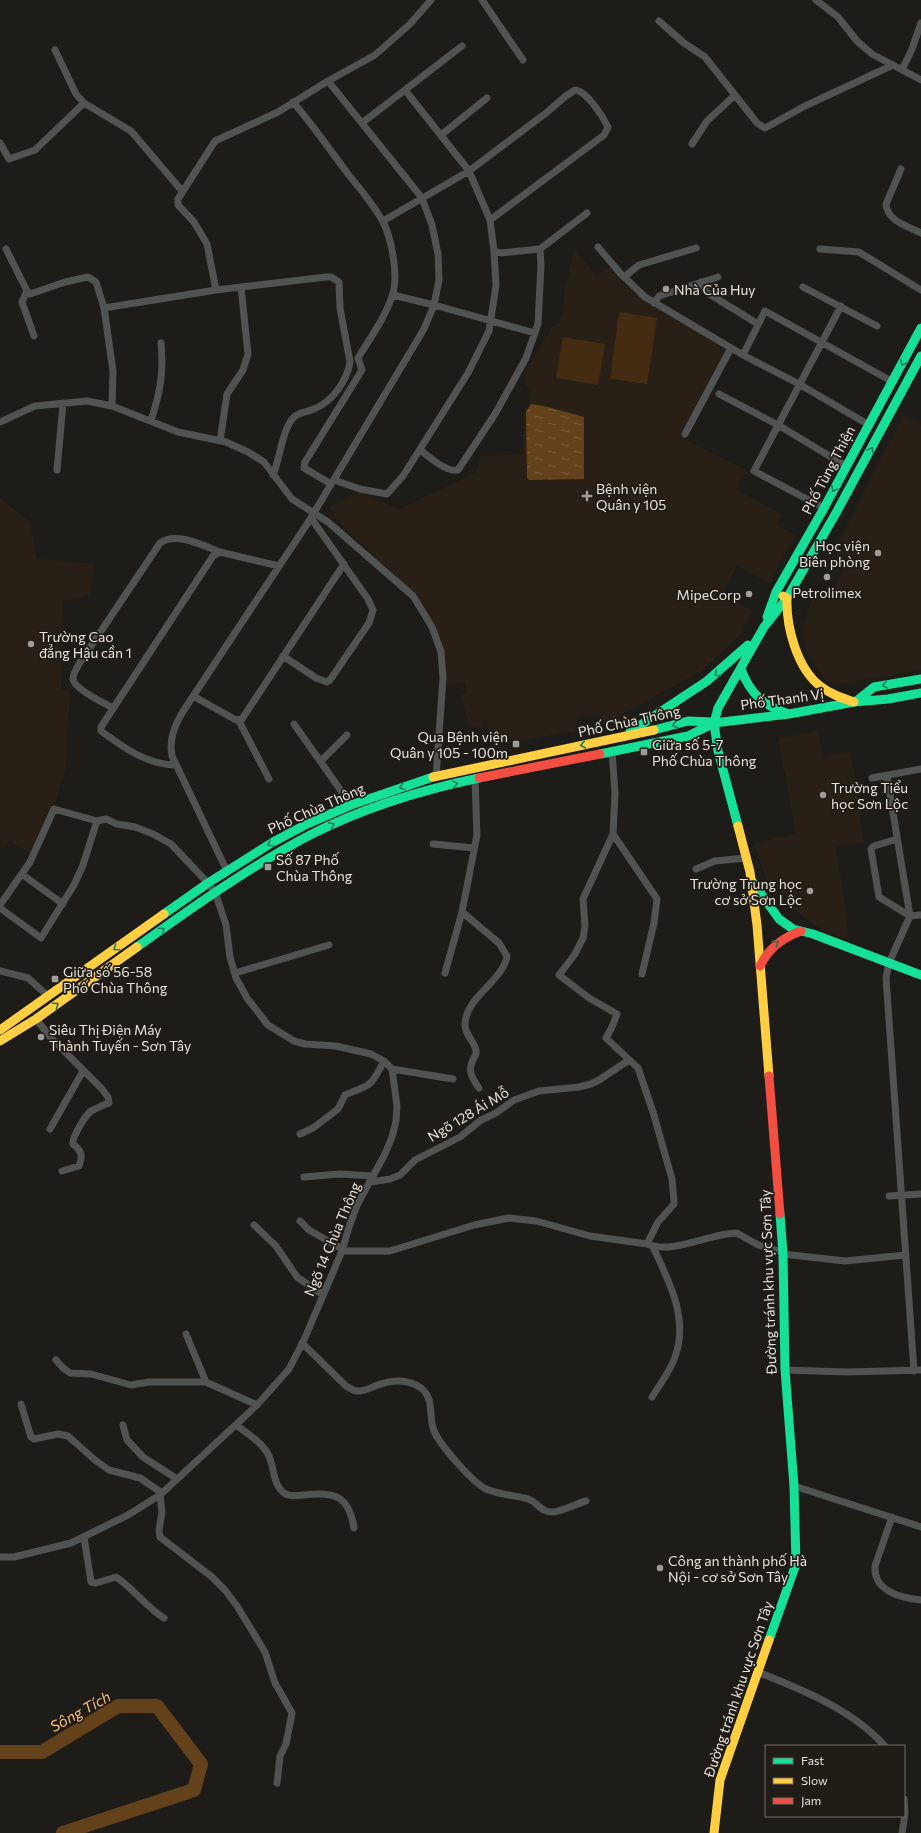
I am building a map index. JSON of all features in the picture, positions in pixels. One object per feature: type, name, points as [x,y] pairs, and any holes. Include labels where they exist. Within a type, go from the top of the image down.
[{"type":"main road","name":"Phố Tùng Thiện","points":[[764,627],[776,592],[824,508],[921,328]]},
{"type":"main road","name":"Phố Tùng Thiện","points":[[714,722],[718,708],[764,627],[787,598],[836,513],[921,356]]},
{"type":"main road","points":[[776,592],[787,598],[790,627],[798,654],[810,678],[822,688],[837,697],[854,702]]},
{"type":"main road","points":[[621,737],[711,679],[731,663],[764,627]]},
{"type":"main road","points":[[741,669],[745,681],[753,694],[763,705],[789,714]]},
{"type":"main road","name":"Phố Thanh Vị","points":[[854,702],[874,687],[921,679]]},
{"type":"main road","name":"Phố Thanh Vị","points":[[714,722],[789,714],[854,702],[888,699],[921,693]]},
{"type":"main road","name":"Phố Chùa Thông","points":[[2,1026],[48,996],[208,883],[273,842],[307,824],[351,805],[436,776],[599,742],[688,721],[714,722]]},
{"type":"main road","name":"Phố Chùa Thông","points":[[0,1041],[36,1019],[215,892],[311,835],[363,812],[434,788],[688,736],[714,722]]},
{"type":"main road","name":"Đường tránh khu vực Sơn Tây","points":[[714,722],[718,751],[751,880],[760,966],[783,1254],[785,1370],[794,1486],[796,1564],[720,1780],[714,1833]]},
{"type":"main road","points":[[599,742],[602,754]]},
{"type":"main road","points":[[307,824],[311,835]]},
{"type":"main road","points":[[751,880],[779,920],[793,929],[921,974]]},
{"type":"main road","points":[[760,966],[766,953],[775,943],[801,931]]},
{"type":"street","points":[[216,290],[207,244],[194,222],[178,205],[178,199],[182,191],[215,141],[278,112],[328,81],[375,55],[410,24],[431,0]]},
{"type":"street","points":[[482,0],[523,60]]},
{"type":"street","points":[[816,0],[838,17],[857,41],[872,54],[921,80]]},
{"type":"street","points":[[659,21],[684,43],[702,54],[757,123],[765,128],[805,106],[892,65]]},
{"type":"street","points":[[902,70],[912,49],[921,22]]},
{"type":"street","points":[[362,123],[462,46]]},
{"type":"street","points":[[56,50],[76,94],[84,103],[131,131],[182,191]]},
{"type":"street","points":[[227,871],[175,765],[170,746],[174,728],[193,696],[312,516],[424,329],[434,304],[439,280],[438,254],[432,225],[422,198],[328,81]]},
{"type":"street","points":[[293,102],[314,126],[345,170],[369,199],[383,221],[387,232],[395,270],[393,295],[375,330],[358,358],[362,370],[304,462],[304,468],[332,482],[388,494],[403,476],[468,373],[489,331],[496,286],[490,220],[469,171],[406,90]]},
{"type":"street","points":[[383,221],[469,171],[575,90],[585,94],[608,127],[604,135],[490,220]]},
{"type":"street","points":[[692,144],[703,126],[735,95]]},
{"type":"street","points":[[441,135],[487,98]]},
{"type":"street","points":[[0,142],[9,159],[35,150],[84,103]]},
{"type":"street","points":[[901,169],[886,204],[886,210],[894,219],[921,233]]},
{"type":"street","points":[[494,251],[501,253],[540,250],[587,213]]},
{"type":"street","points":[[598,247],[624,277],[645,297],[654,303],[743,355],[800,384],[869,425]]},
{"type":"street","points":[[624,277],[639,265],[696,248]]},
{"type":"street","points":[[6,249],[27,291],[30,294],[65,282],[88,277],[96,282],[104,308],[113,370],[112,406]]},
{"type":"street","points":[[820,249],[859,252],[921,290]]},
{"type":"street","points":[[420,450],[448,469],[454,471],[458,470],[499,408],[526,358],[538,324],[541,265],[540,250]]},
{"type":"street","points":[[104,308],[216,290],[326,277],[336,279],[339,282],[340,308],[350,362],[349,367],[343,382],[331,397],[318,408],[294,416],[284,436],[273,475]]},
{"type":"street","points":[[654,303],[659,296],[718,277]]},
{"type":"street","points":[[701,282],[706,292],[758,324]]},
{"type":"street","points":[[220,441],[227,394],[243,370],[248,354],[241,287]]},
{"type":"street","points":[[803,288],[841,306],[877,326]]},
{"type":"street","points":[[27,291],[22,302],[34,336]]},
{"type":"street","points":[[393,295],[434,304],[535,333]]},
{"type":"street","points":[[824,508],[754,471],[841,306]]},
{"type":"street","points":[[743,355],[765,311],[822,341],[893,382]]},
{"type":"street","points":[[151,421],[161,385],[163,362],[161,343]]},
{"type":"street","points":[[685,434],[731,348]]},
{"type":"street","points":[[719,394],[778,425],[846,466]]},
{"type":"street","points":[[0,422],[35,406],[87,401],[112,406],[178,432],[220,441],[248,452],[264,462],[292,499],[312,516],[371,604],[373,610],[369,623],[330,680],[327,682],[316,678],[283,656]]},
{"type":"street","points":[[57,470],[63,403]]},
{"type":"street","points":[[312,516],[328,522],[413,596],[432,627],[441,652],[443,678],[434,788]]},
{"type":"street","points":[[113,708],[78,687],[73,680],[73,676],[82,658],[160,543],[171,539],[179,539],[220,552],[279,566]]},
{"type":"street","points":[[175,765],[153,762],[120,745],[101,730],[101,727],[213,556],[220,552]]},
{"type":"street","points":[[239,721],[246,715],[344,564]]},
{"type":"street","points":[[193,696],[239,721],[269,779]]},
{"type":"street","points":[[294,724],[322,761],[351,805]]},
{"type":"street","points":[[322,761],[347,735]]},
{"type":"street","points":[[612,751],[616,793],[613,834],[583,899],[585,926],[583,938],[575,954],[559,975],[589,998],[616,1014],[612,1027],[606,1038],[638,1068],[653,1112],[672,1179],[674,1204],[658,1222],[650,1245],[673,1296],[680,1324],[675,1358],[652,1397]]},
{"type":"street","points":[[872,778],[921,769]]},
{"type":"street","points":[[785,1370],[848,1372],[917,1371],[901,1195],[886,978],[890,963],[910,916],[887,776]]},
{"type":"street","points":[[445,973],[462,912],[474,848],[477,814],[475,780]]},
{"type":"street","points":[[97,821],[83,864],[63,904],[41,938],[0,906],[22,875],[37,848],[52,810],[56,809],[97,821],[106,819],[117,824],[153,834],[171,844],[215,892],[226,925],[230,957],[235,973],[247,998],[268,1025],[294,1041],[305,1044],[336,1046],[357,1050],[371,1054],[384,1061],[392,1069],[453,1079]]},
{"type":"street","points":[[613,834],[657,899],[654,923],[642,974]]},
{"type":"street","points":[[897,839],[874,846],[871,849],[879,897],[910,916],[921,914]]},
{"type":"street","points":[[432,844],[474,848]]},
{"type":"street","points":[[696,869],[715,861],[746,858]]},
{"type":"street","points":[[22,875],[63,904]]},
{"type":"street","points":[[462,912],[499,943],[507,956],[504,965],[468,1009],[465,1022],[465,1029],[476,1049],[476,1054],[471,1064],[472,1078],[479,1088]]},
{"type":"street","points":[[235,973],[329,945]]},
{"type":"street","points":[[0,970],[28,978],[48,996]]},
{"type":"street","points":[[36,1019],[51,1038],[102,1089],[108,1097],[109,1103],[92,1111],[86,1116],[72,1141],[73,1144],[80,1149],[82,1158],[79,1166],[62,1171]]},
{"type":"street","points":[[2,1026],[12,1033]]},
{"type":"street","name":"Ngõ 128 Ái Mỗ","points":[[304,1176],[340,1174],[372,1179],[390,1179],[400,1175],[415,1160],[460,1137],[481,1120],[496,1113],[514,1100],[539,1091],[579,1087],[591,1084],[629,1060]]},
{"type":"street","points":[[300,1134],[313,1128],[338,1109],[345,1095],[366,1088],[371,1083],[384,1061]]},
{"type":"street","name":"Ngõ 14 Chùa Thông","points":[[0,1557],[14,1557],[71,1543],[128,1515],[161,1494],[257,1405],[289,1369],[302,1343],[342,1250],[358,1203],[387,1149],[396,1121],[397,1106],[392,1069]]},
{"type":"street","points":[[50,1129],[84,1071]]},
{"type":"street","points":[[889,1196],[921,1194]]},
{"type":"street","points":[[300,1221],[309,1230],[342,1250],[390,1251],[474,1225],[509,1218],[536,1221],[590,1236],[650,1245],[686,1244],[737,1233],[758,1245],[779,1251],[783,1254],[845,1261],[906,1256]]},
{"type":"street","points":[[254,1225],[276,1246],[297,1277],[323,1295]]},
{"type":"street","points":[[186,1334],[206,1382]]},
{"type":"street","points":[[302,1343],[346,1386],[352,1389],[362,1391],[380,1384],[400,1380],[407,1381],[420,1388],[429,1398],[430,1417],[434,1432],[458,1463],[482,1487],[529,1499],[541,1510],[549,1512],[559,1511],[586,1500]]},
{"type":"street","points":[[56,1360],[70,1373],[90,1374],[131,1385],[149,1382],[206,1382],[257,1405]]},
{"type":"street","points":[[21,1404],[31,1437],[34,1439],[58,1434],[68,1436],[90,1456],[109,1470],[140,1478],[161,1494],[162,1512],[159,1530],[160,1537],[165,1543],[212,1578],[233,1601],[264,1652],[275,1683],[292,1713],[286,1744],[280,1756],[276,1783]]},
{"type":"street","points":[[124,1425],[127,1440],[143,1457],[177,1479]]},
{"type":"street","points":[[236,1425],[265,1450],[269,1456],[278,1485],[282,1492],[292,1496],[321,1494],[339,1497],[349,1508],[354,1528]]},
{"type":"street","points":[[794,1486],[921,1527]]},
{"type":"street","points":[[892,1517],[875,1566],[874,1574],[878,1582],[888,1591],[906,1598],[921,1600]]},
{"type":"street","points":[[84,1537],[91,1582],[96,1583],[116,1578],[164,1618]]},
{"type":"street","points":[[758,1672],[826,1701],[874,1734],[884,1745]]},
{"type":"street","points":[[902,1833],[905,1817]]},
{"type":"shaded area","name":"Bệnh viện Quân y 105","points":[[576,251],[597,276],[609,267],[629,289],[720,345],[719,351],[726,354],[685,439],[746,470],[737,490],[782,514],[777,525],[796,535],[769,583],[737,566],[722,594],[753,611],[740,635],[702,671],[604,724],[600,715],[577,718],[575,731],[492,745],[487,720],[481,722],[482,727],[470,728],[460,695],[467,693],[465,682],[445,685],[442,651],[414,595],[334,517],[330,509],[332,505],[360,492],[399,509],[475,473],[481,456],[523,454],[524,412],[530,402],[530,387],[525,387],[526,370],[552,327],[560,322],[564,309],[563,298],[573,254]]},
{"type":"shaded area","points":[[619,312],[657,318],[647,384],[610,379]]},
{"type":"shaded area","points":[[563,337],[605,344],[598,385],[556,378]]},
{"type":"shaded area","name":"Học viện Biên phòng","points":[[903,415],[921,425],[921,670],[836,684],[826,681],[810,658],[806,649],[803,630],[805,619],[815,591],[819,589],[830,595],[847,565],[837,558],[835,549]]},
{"type":"shaded area","name":"Trường Cao đẳng Hậu cần 1","points":[[0,498],[30,522],[37,558],[94,564],[91,595],[63,601],[61,688],[70,693],[66,767],[54,807],[31,854],[10,841],[5,847],[2,846],[0,848]]},
{"type":"shaded area","points":[[818,731],[823,756],[851,751],[864,842],[836,846],[845,902],[848,939],[826,933],[802,916],[766,879],[754,843],[796,834],[778,738]]},
{"type":"water","points":[[531,404],[584,417],[584,479],[529,480],[527,478],[526,412]]},
{"type":"waterway","name":"Sông Tích","points":[[0,1752],[42,1752],[118,1706],[157,1706],[201,1764],[194,1790],[63,1833]]},
{"type":"traffic: fast","points":[[767,617],[776,592],[824,508],[921,328]]},
{"type":"traffic: fast","points":[[738,826],[718,751],[714,723],[718,708],[764,627],[787,598],[836,513],[921,356]]},
{"type":"traffic: fast","points":[[630,732],[707,681],[748,645]]},
{"type":"traffic: fast","points":[[741,669],[749,685],[759,698],[772,707],[789,714]]},
{"type":"traffic: fast","points":[[855,702],[874,687],[921,679]]},
{"type":"traffic: fast","points":[[714,723],[789,714],[854,702],[888,699],[921,693]]},
{"type":"traffic: fast","points":[[654,730],[688,721],[713,722]]},
{"type":"traffic: fast","points":[[600,754],[688,736],[714,723]]},
{"type":"traffic: fast","points":[[164,914],[208,883],[273,842],[307,824],[351,805],[433,777]]},
{"type":"traffic: fast","points":[[137,947],[200,902],[265,860],[330,825],[371,808],[414,794],[479,778]]},
{"type":"traffic: fast","points":[[752,881],[779,919],[793,929],[813,934],[921,975]]},
{"type":"traffic: fast","points":[[769,1640],[796,1564],[794,1486],[785,1370],[783,1254],[780,1214]]},
{"type":"traffic: slow","points":[[783,596],[787,598],[788,621],[794,646],[805,669],[824,689],[836,696],[854,702]]},
{"type":"traffic: slow","points":[[433,777],[654,730]]},
{"type":"traffic: slow","points":[[738,826],[750,872],[757,925],[769,1076]]},
{"type":"traffic: slow","points":[[0,1030],[164,914]]},
{"type":"traffic: slow","points":[[0,1041],[36,1019],[137,947]]},
{"type":"traffic: slow","points":[[714,1833],[720,1780],[769,1640]]},
{"type":"traffic: jam","points":[[479,778],[600,754]]},
{"type":"traffic: jam","points":[[760,966],[777,944],[801,931]]},
{"type":"traffic: jam","points":[[769,1076],[780,1214]]},
{"type":"place","name":"Nhà Của Huy","points":[[666,289]]},
{"type":"place","name":"Bệnh viện Quân y 105","points":[[587,496]]},
{"type":"place","name":"Học viện Biên phòng","points":[[878,553]]},
{"type":"place","name":"Petrolimex","points":[[827,577]]},
{"type":"place","name":"MipeCorp","points":[[749,594]]},
{"type":"place","name":"Trường Cao đẳng Hậu cần 1","points":[[31,644]]},
{"type":"place","name":"Qua Bệnh viện Quân y 105 - 100m","points":[[516,744]]},
{"type":"place","name":"Giữa số 5-7 Phố Chùa Thông","points":[[644,752]]},
{"type":"place","name":"Trường Tiểu học Sơn Lộc","points":[[823,795]]},
{"type":"place","name":"Số 87 Phố Chùa Thông","points":[[268,867]]},
{"type":"place","name":"Trường Trung học cơ sở Sơn Lộc","points":[[810,891]]},
{"type":"place","name":"Giữa số 56-58 Phố Chùa Thông","points":[[55,979]]},
{"type":"place","name":"Siêu Thị Điện Máy Thành Tuyến - Sơn Tây","points":[[41,1037]]},
{"type":"place","name":"Công an thành phố Hà Nội - cơ sở Sơn Tây","points":[[660,1568]]}]
